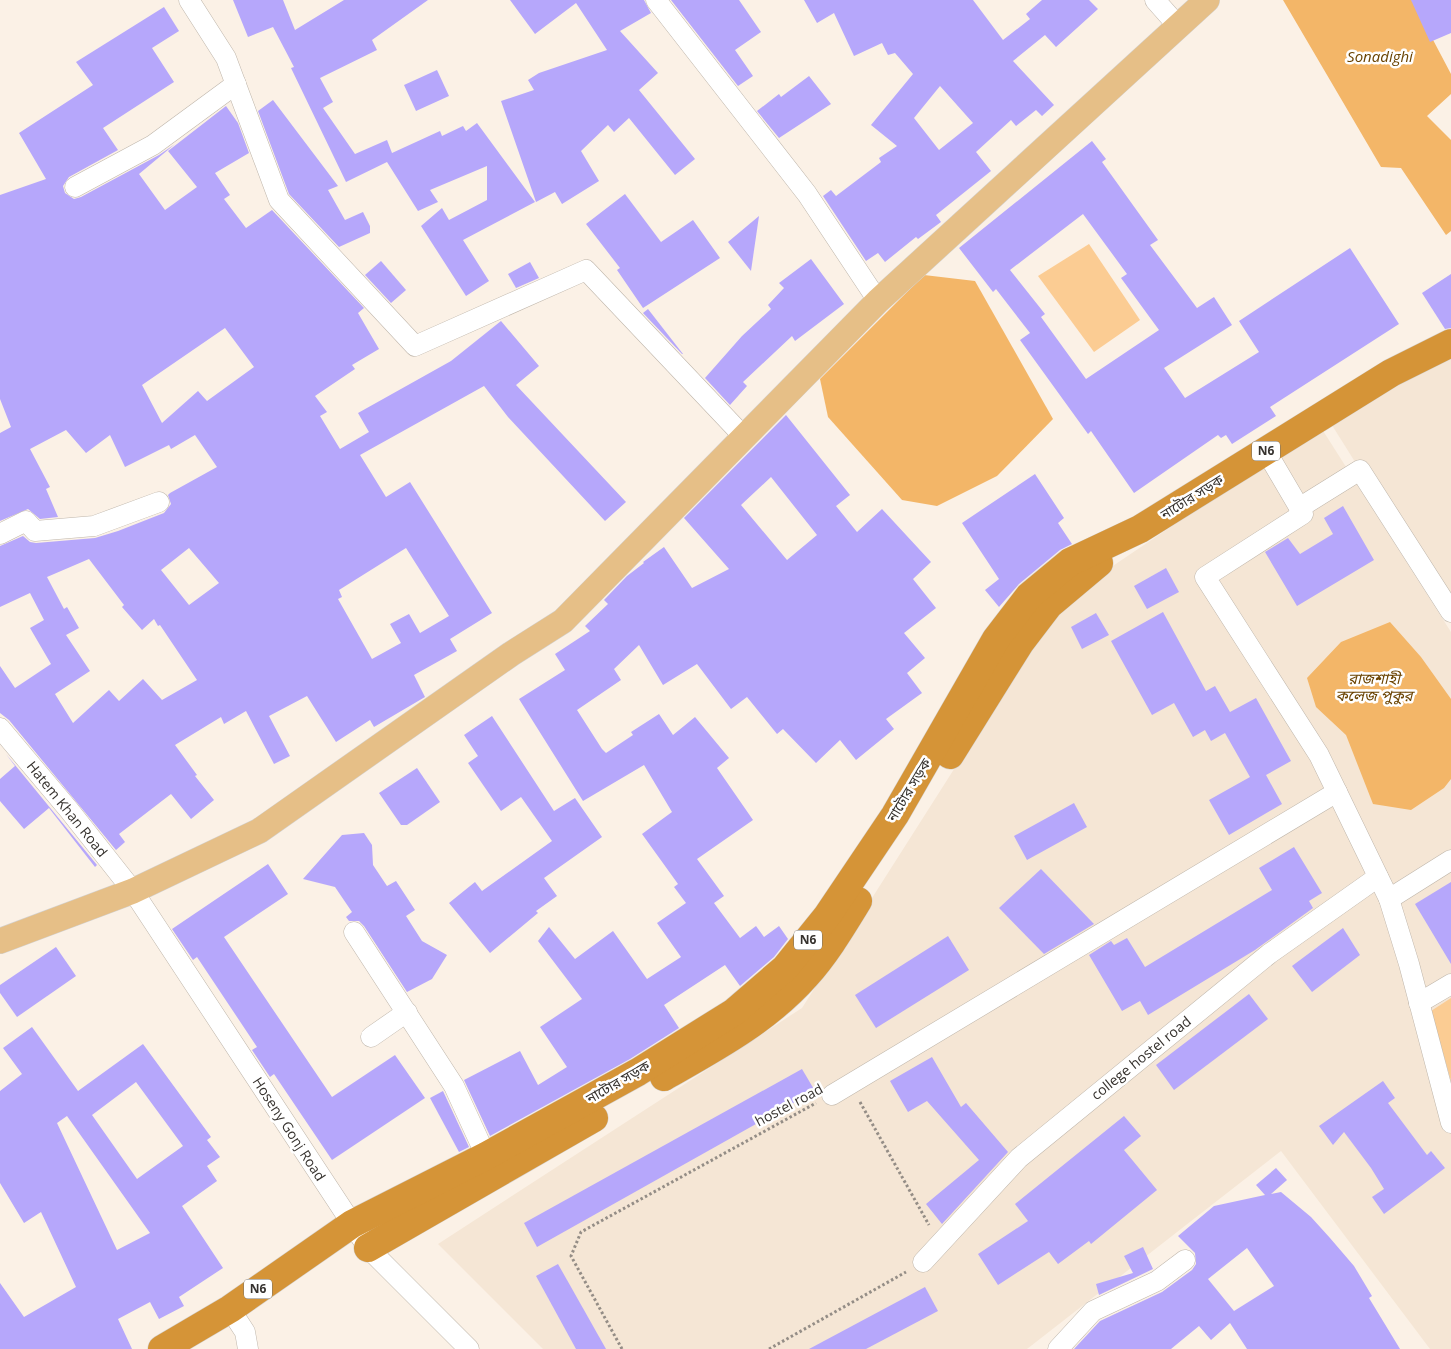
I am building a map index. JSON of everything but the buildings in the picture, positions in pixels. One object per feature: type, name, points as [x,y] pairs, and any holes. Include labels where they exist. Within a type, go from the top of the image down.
[{"type":"highway","name":"N6","points":[[1391,373],[1451,331]]},
{"type":"highway","name":"নাটোর সড়ক","points":[[352,1224],[486,1156],[646,1067],[734,1012],[785,968],[827,916],[895,815],[996,639],[1029,596],[1070,562],[1140,529],[1391,373],[1451,342]]},
{"type":"highway","points":[[368,1248],[743,1031],[778,1005],[807,976],[832,942],[1020,643],[1049,605],[1140,529]]},
{"type":"highway","name":"N6","points":[[162,1349],[230,1309],[352,1224]]},
{"type":"main road","points":[[0,941],[133,891],[259,831],[511,654],[563,621],[878,301],[1206,0]]},
{"type":"street","points":[[189,0],[226,58],[279,200],[415,346],[586,270],[745,438]]},
{"type":"street","points":[[656,0],[807,194],[878,301]]},
{"type":"street","points":[[1155,0],[1178,26]]},
{"type":"street","points":[[75,187],[153,144],[236,84]]},
{"type":"street","points":[[1266,451],[1303,514],[1205,577],[1318,755],[1389,899],[1451,1122]]},
{"type":"street","points":[[1299,508],[1360,470],[1451,612]]},
{"type":"street","points":[[0,534],[26,521],[34,531],[94,526],[159,502]]},
{"type":"street","name":"Hatem Khan Road","points":[[0,728],[69,810],[133,891]]},
{"type":"street","points":[[832,1094],[1337,792]]},
{"type":"street","points":[[1389,899],[1451,860]]},
{"type":"street","name":"college hostel road","points":[[923,1262],[1019,1158],[1268,954],[1378,877]]},
{"type":"street","name":"Hoseny Gonj Road","points":[[133,891],[368,1248],[469,1349]]},
{"type":"street","points":[[354,932],[454,1086],[486,1156]]},
{"type":"street","points":[[1419,1004],[1451,984]]},
{"type":"street","points":[[371,1037],[407,1012]]},
{"type":"street","points":[[1058,1349],[1093,1311],[1157,1281],[1186,1260]]},
{"type":"street","points":[[230,1309],[245,1332],[248,1349]]},
{"type":"path","name":"hostel road","points":[[622,1349],[571,1256],[581,1232],[832,1094],[856,1093],[930,1227]]},
{"type":"path","points":[[769,1349],[923,1262]]},
{"type":"shaded area","points":[[1089,244],[1140,320],[1094,352],[1038,276]]},
{"type":"shaded area","points":[[1451,357],[1451,615],[1330,422]]},
{"type":"shaded area","points":[[1320,426],[1451,632],[1451,1349],[1430,1349],[1281,1151],[1027,1349],[543,1349],[438,1244],[802,1008],[1061,601]]},
{"type":"shaded area","points":[[1451,998],[1451,1081],[1431,1011]]},
{"type":"water","name":"Sonadighi","points":[[1283,0],[1412,0],[1451,74],[1451,94],[1427,116],[1451,140],[1451,231],[1446,235],[1401,168],[1381,167]]},
{"type":"water","points":[[924,275],[975,281],[1053,419],[997,476],[937,506],[902,500],[828,417],[820,379]]},
{"type":"water","name":"রাজশাহী কলেজ পুকুর","points":[[1390,622],[1421,657],[1451,699],[1451,779],[1444,788],[1411,810],[1373,804],[1346,735],[1316,707],[1307,678],[1341,642]]}]
